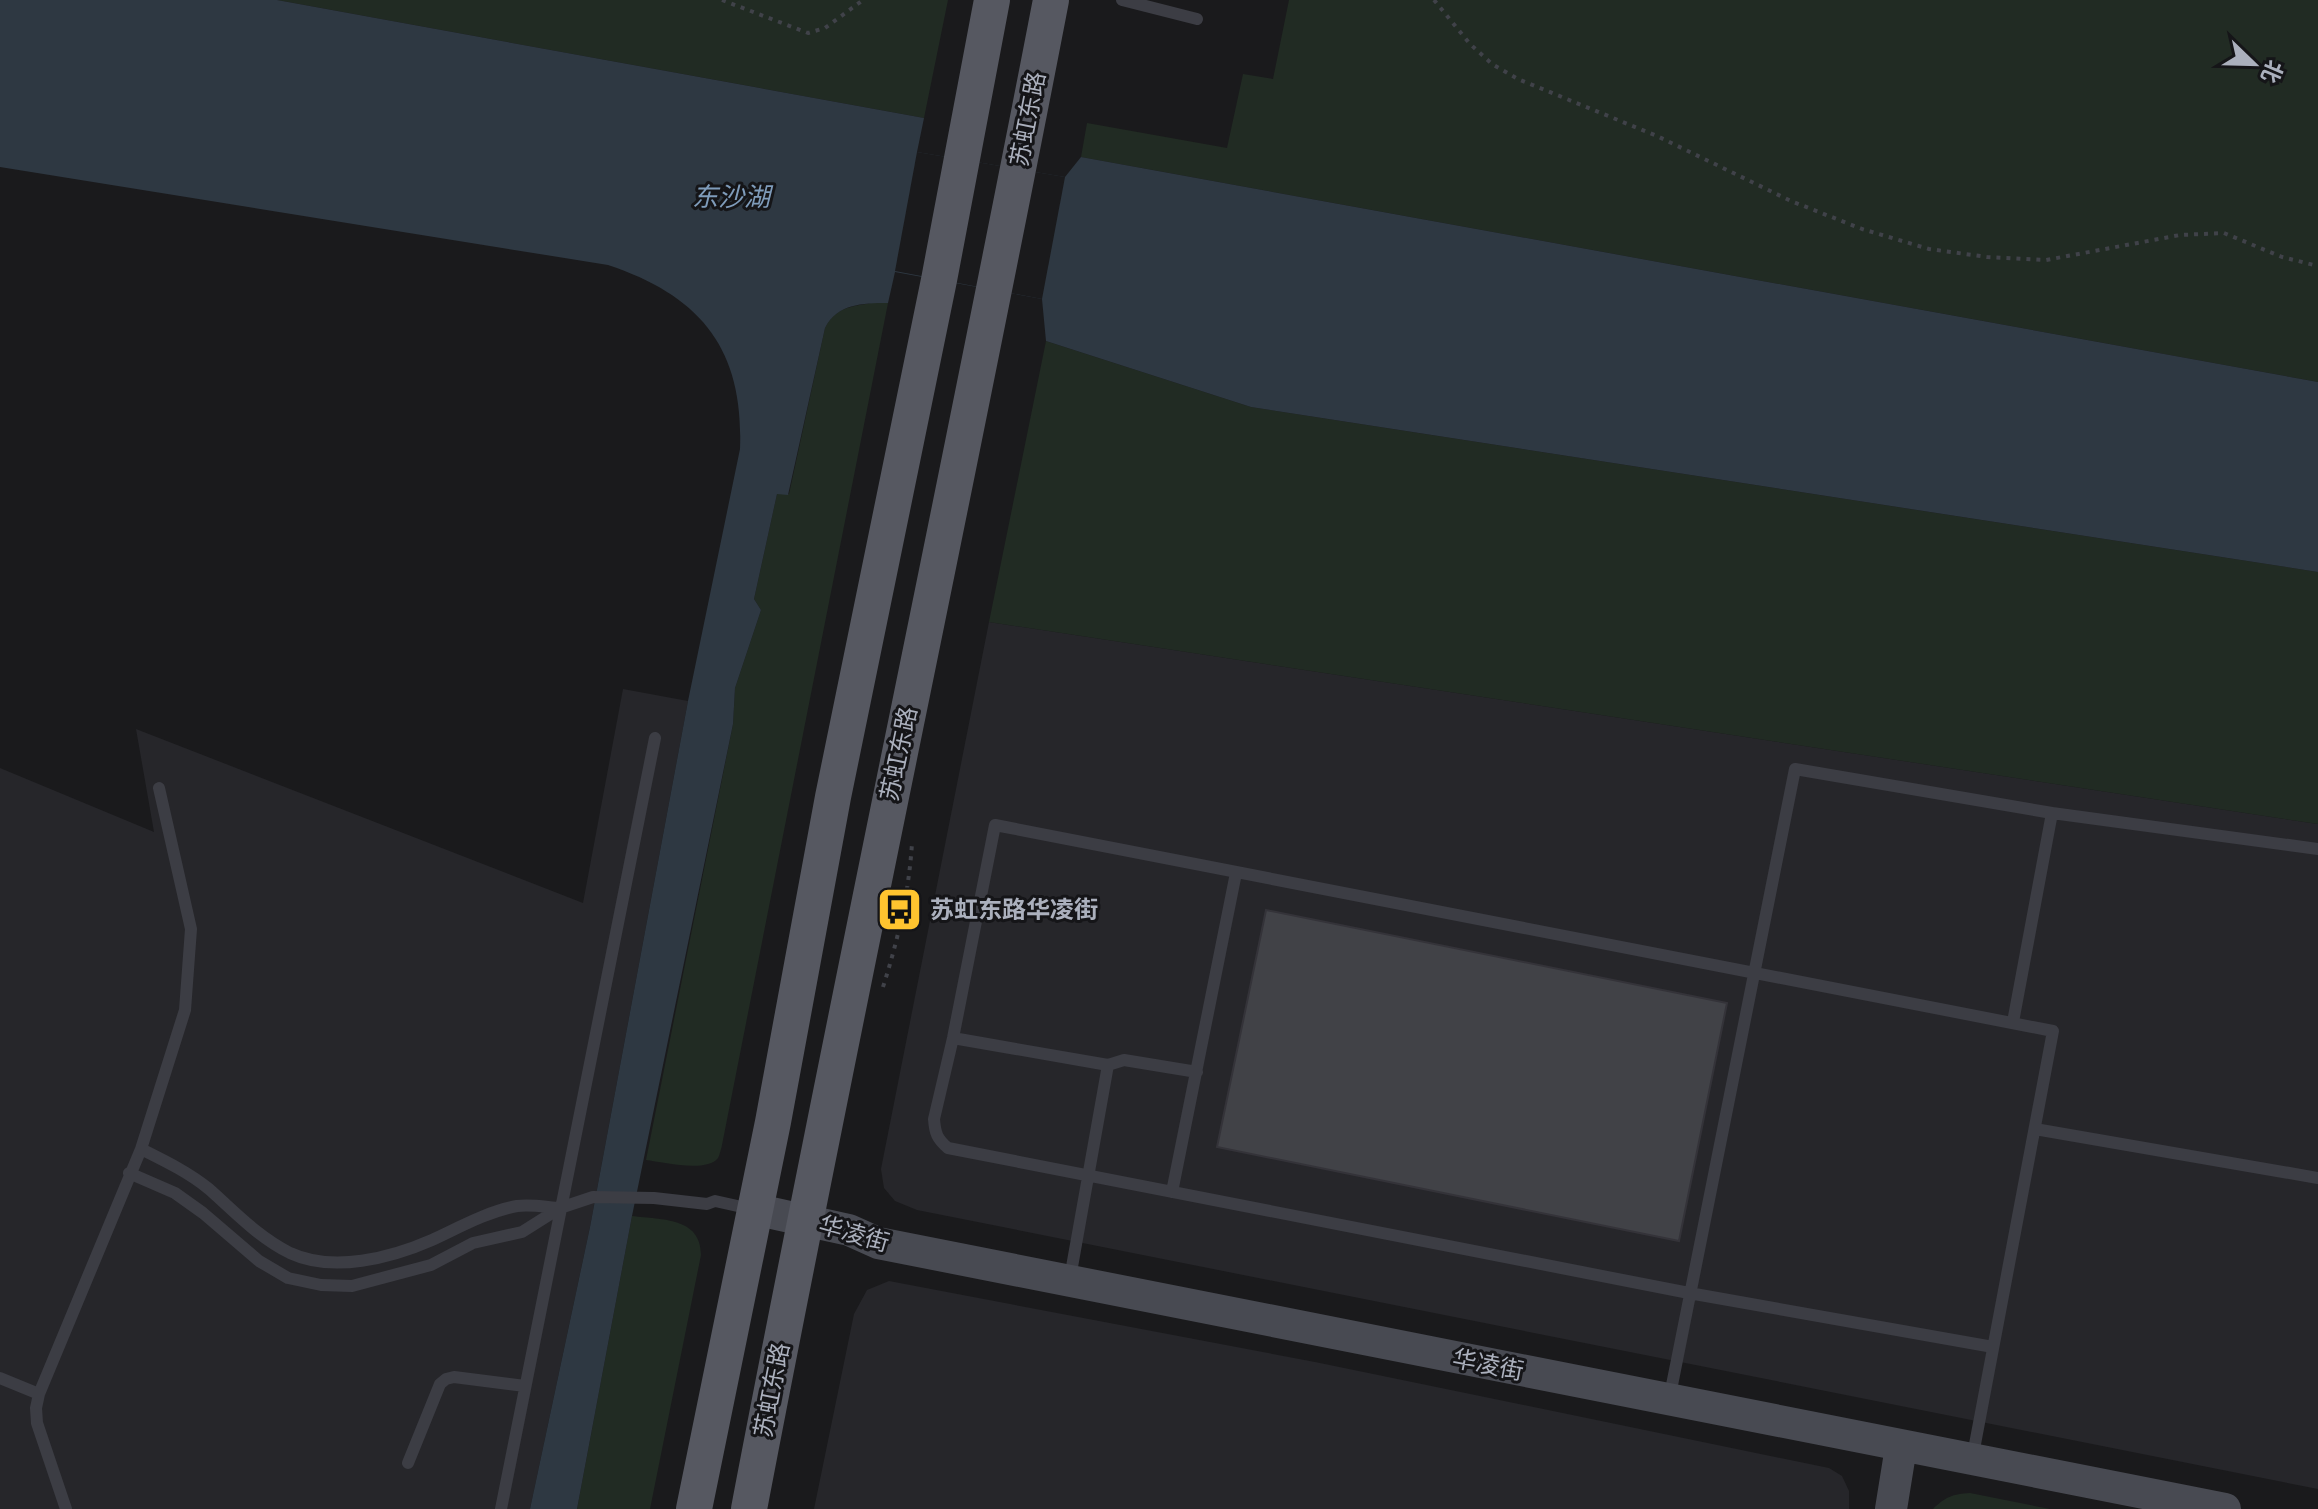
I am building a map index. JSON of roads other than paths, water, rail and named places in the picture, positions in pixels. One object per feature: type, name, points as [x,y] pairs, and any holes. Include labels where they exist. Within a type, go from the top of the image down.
[{"type":"main road","points":[[694,1509],[992,0]]},
{"type":"main road","name":"苏虹东路","points":[[749,1509],[1051,0]]},
{"type":"street","name":"华凌街","points":[[754,1209],[849,1230],[878,1243],[2225,1509]]},
{"type":"street","points":[[1891,1509],[1901,1447]]},
{"type":"lane","points":[[1122,0],[1197,19]]},
{"type":"lane","points":[[501,1509],[655,738]]},
{"type":"lane","points":[[1669,1401],[1795,769],[2052,813],[2318,849]]},
{"type":"lane","points":[[69,1508],[37,1423],[39,1394],[141,1149],[185,1010],[191,929],[159,788]]},
{"type":"lane","points":[[2013,1022],[2052,813]]},
{"type":"lane","points":[[1971,1461],[1993,1347],[2035,1129],[2053,1031],[995,825],[934,1119],[939,1141],[948,1148],[1689,1293],[1993,1347]]},
{"type":"lane","points":[[1172,1192],[1236,873]]},
{"type":"lane","points":[[953,1038],[1108,1065],[1124,1060],[1197,1072]]},
{"type":"lane","points":[[1069,1281],[1108,1065]]},
{"type":"lane","points":[[2035,1129],[2318,1178]]},
{"type":"lane","points":[[141,1149],[180,1168],[264,1237],[293,1254],[325,1261],[357,1261],[392,1254],[432,1240],[464,1223],[520,1206],[560,1208]]},
{"type":"lane","points":[[129,1173],[175,1193],[259,1261],[288,1278],[321,1285],[352,1286],[431,1265],[473,1243],[522,1232],[560,1208],[593,1197],[654,1198],[707,1204],[715,1201],[754,1209]]},
{"type":"lane","points":[[408,1463],[440,1384],[446,1379],[454,1377],[525,1386]]},
{"type":"lane","points":[[0,1378],[39,1394]]},
{"type":"water","name":"东沙湖","points":[[0,0],[277,0],[924,118],[917,152],[1065,177],[1081,157],[2318,382],[2318,572],[1251,407],[1046,341],[1042,299],[895,272],[888,303],[851,306],[836,314],[825,328],[788,495],[777,494],[754,599],[761,610],[735,688],[733,724],[632,1216],[577,1509],[530,1509],[590,1227],[688,701],[740,449],[734,382],[725,355],[692,310],[641,278],[608,265],[0,167]]},
{"type":"place","name":"苏虹东路华凌街","points":[[899,910]]}]
